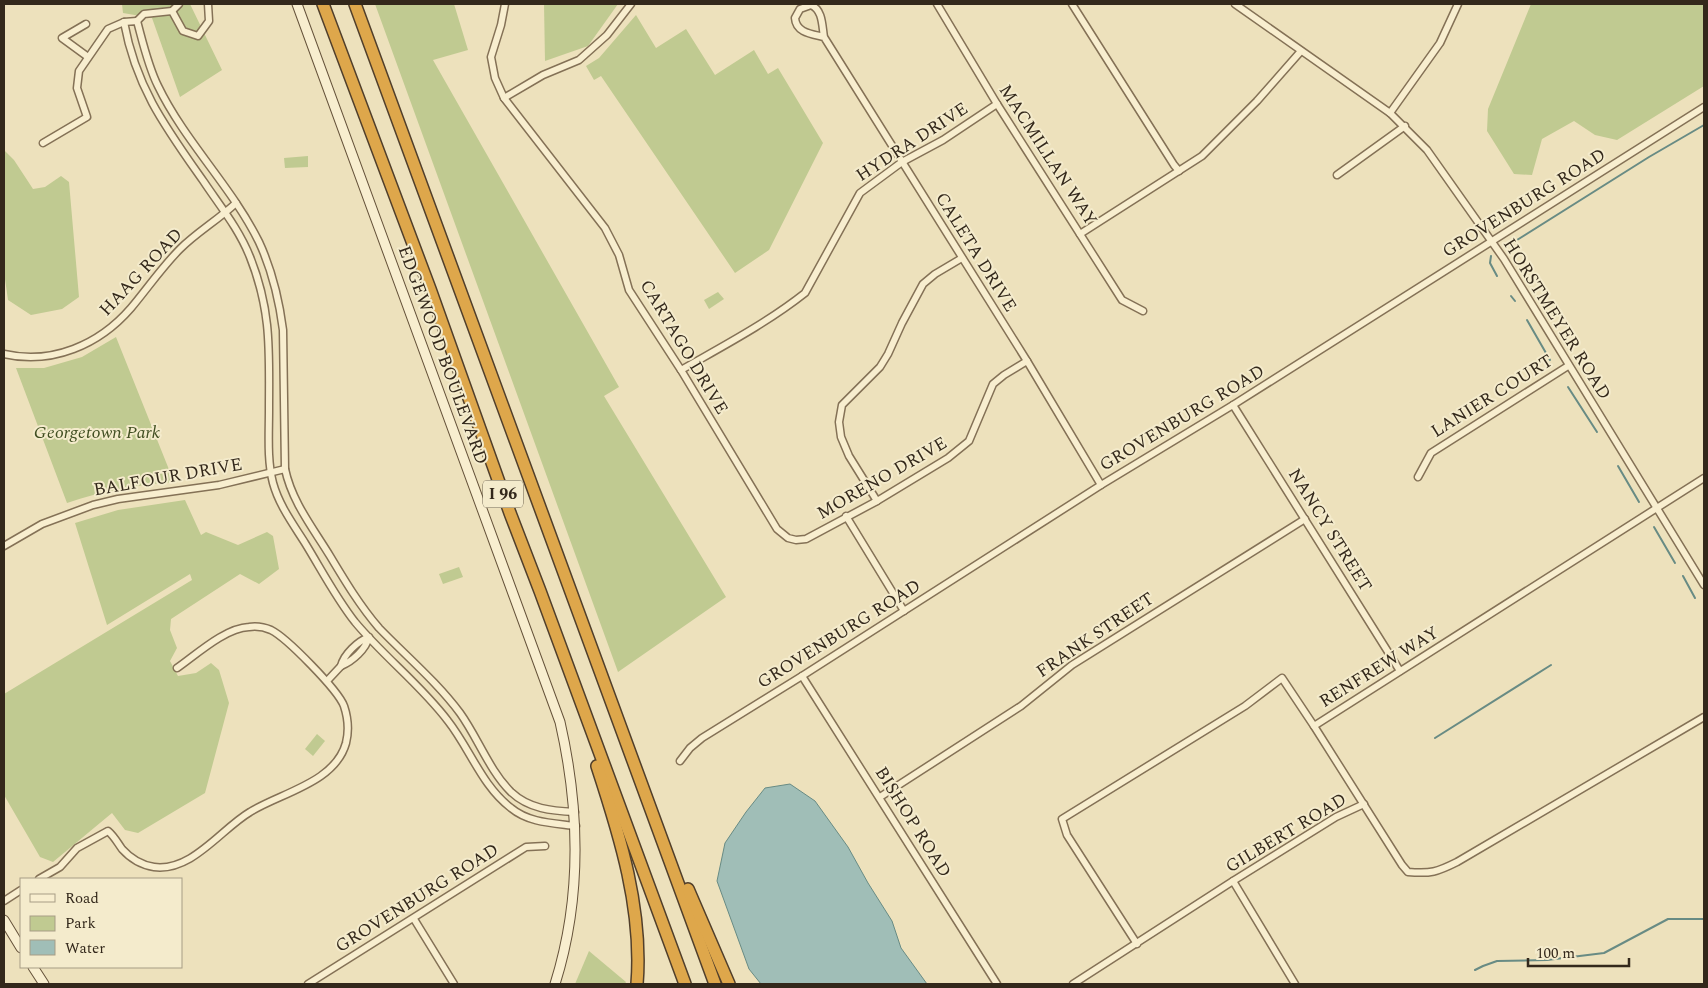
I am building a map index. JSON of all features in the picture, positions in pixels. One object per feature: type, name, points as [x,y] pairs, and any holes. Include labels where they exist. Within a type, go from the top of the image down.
[{"type":"highway","name":"I 96","points":[[323,4],[430,289],[510,513],[684,984]]},
{"type":"highway","name":"I 96","points":[[355,4],[715,984]]},
{"type":"highway","points":[[540,590],[611,810],[628,876],[637,930],[637,984]]},
{"type":"highway","points":[[661,837],[671,844],[685,882],[729,984]]},
{"type":"street","points":[[43,143],[87,117],[77,88],[79,71],[108,29],[124,22],[137,21],[144,14],[172,11],[179,4]]},
{"type":"street","points":[[172,11],[183,31],[198,36],[210,21],[208,4]]},
{"type":"street","name":"EDGEWOOD BOULEVARD","points":[[297,4],[553,704],[567,755],[575,812],[576,866],[568,936],[555,984]]},
{"type":"street","name":"CARTAGO DRIVE","points":[[505,4],[491,57],[495,78],[504,98],[605,228],[619,255],[629,290],[681,370],[777,529],[788,538],[796,540]]},
{"type":"street","points":[[504,98],[543,75],[579,60],[606,35],[631,4]]},
{"type":"street","name":"MACMILLAN WAY","points":[[937,4],[997,104],[1122,300],[1143,312]]},
{"type":"street","points":[[1072,4],[1179,171]]},
{"type":"street","name":"HORSTMEYER ROAD","points":[[1235,4],[1390,113],[1427,150],[1492,241],[1704,586]]},
{"type":"street","points":[[1390,113],[1440,43],[1458,4]]},
{"type":"street","name":"CALETA DRIVE","points":[[824,37],[802,31],[798,27],[795,18],[800,9],[811,5],[820,12],[824,37],[1027,362],[1101,485]]},
{"type":"street","points":[[137,21],[158,85],[196,147],[236,203],[259,243],[271,272],[281,310],[284,349],[285,470],[297,504],[359,602],[380,628],[454,706],[511,792],[525,802],[537,807],[552,811],[575,812]]},
{"type":"street","points":[[124,22],[128,45],[145,92],[184,155],[237,230],[249,253],[260,284],[270,341],[269,444],[271,472],[274,485],[285,511],[348,613],[438,708],[500,800],[524,817],[540,822],[576,826]]},
{"type":"street","points":[[86,24],[62,38],[88,57]]},
{"type":"street","points":[[1080,234],[1202,156],[1228,132],[1301,51]]},
{"type":"street","points":[[145,92],[158,85]]},
{"type":"street","name":"HYDRA DRIVE","points":[[681,370],[738,338],[790,305],[805,293],[860,192],[902,162],[943,140],[997,104]]},
{"type":"street","name":"GROVENBURG ROAD","points":[[680,760],[702,738],[1704,107]]},
{"type":"street","points":[[1337,175],[1404,126]]},
{"type":"street","name":"HAAG ROAD","points":[[4,354],[40,358],[57,355],[74,350],[103,334],[130,309],[179,250],[196,234],[226,213],[236,203]]},
{"type":"street","points":[[876,501],[840,437],[839,422],[842,405],[880,367],[924,284],[935,274],[962,258]]},
{"type":"street","name":"MORENO DRIVE","points":[[796,540],[812,536],[876,501],[948,458],[964,446],[974,433],[993,384],[1004,375],[1027,362]]},
{"type":"street","name":"LANIER COURT","points":[[1418,477],[1431,453],[1568,366]]},
{"type":"street","name":"NANCY STREET","points":[[1233,405],[1400,671]]},
{"type":"street","name":"BALFOUR DRIVE","points":[[4,546],[42,524],[93,505],[118,499],[219,485],[285,470]]},
{"type":"street","name":"RENFREW WAY","points":[[1137,944],[1067,835],[1062,819],[1069,813],[1246,706],[1282,678],[1314,726],[1704,478]]},
{"type":"street","points":[[846,516],[904,611]]},
{"type":"street","name":"FRANK STREET","points":[[880,797],[1021,706],[1072,665],[1305,519]]},
{"type":"street","points":[[41,878],[60,867],[77,848],[108,831],[130,858],[141,864],[166,867],[179,863],[204,849],[251,811],[312,782],[331,768],[340,757],[348,732],[344,705],[327,681],[284,639],[271,630],[259,626],[238,628],[177,668]]},
{"type":"street","points":[[327,681],[341,666],[343,659],[362,640],[369,637]]},
{"type":"street","name":"BISHOP ROAD","points":[[802,676],[997,984]]},
{"type":"street","name":"GILBERT ROAD","points":[[1073,984],[1336,817],[1364,804],[1408,872],[1433,872],[1457,862],[1704,717]]},
{"type":"street","points":[[1314,726],[1364,804]]},
{"type":"street","name":"GROVENBURG ROAD","points":[[308,984],[526,847],[545,846]]},
{"type":"street","points":[[1233,881],[1296,984]]},
{"type":"street","points":[[4,901],[20,891]]},
{"type":"street","points":[[414,918],[454,984]]},
{"type":"street","points":[[4,920],[20,946]]},
{"type":"street","points":[[34,968],[44,984]]},
{"type":"green space","points":[[122,4],[190,4],[222,70],[180,97],[152,18],[123,13]]},
{"type":"green space","points":[[375,4],[454,4],[468,50],[433,60],[619,387],[604,396],[726,597],[618,672]]},
{"type":"green space","points":[[544,4],[618,4],[588,46],[545,61]]},
{"type":"green space","points":[[1531,4],[1704,4],[1704,86],[1617,140],[1595,135],[1574,121],[1542,139],[1532,175],[1514,174],[1487,131],[1488,109]]},
{"type":"green space","points":[[636,15],[656,48],[686,29],[715,75],[754,50],[768,74],[778,68],[823,143],[769,250],[735,273],[601,76],[594,80],[586,66],[599,58]]},
{"type":"green space","points":[[4,150],[14,160],[33,189],[45,187],[61,176],[69,182],[79,297],[62,309],[31,315],[8,300],[4,272]]},
{"type":"green space","points":[[308,156],[308,167],[285,168],[284,158]]},
{"type":"green space","points":[[718,292],[724,299],[709,309],[704,300]]},
{"type":"green space","name":"Georgetown Park","points":[[116,337],[174,482],[120,489],[67,503],[16,368],[44,368],[82,357]]},
{"type":"green space","points":[[185,500],[201,535],[206,532],[238,545],[267,532],[273,536],[279,569],[259,584],[240,574],[171,619],[170,630],[177,648],[170,661],[178,676],[196,673],[211,663],[219,670],[229,703],[205,793],[138,833],[125,830],[112,813],[53,862],[40,857],[4,795],[4,694],[192,580],[190,574],[107,625],[75,523],[118,510]]},
{"type":"green space","points":[[459,567],[463,577],[443,584],[439,574]]},
{"type":"green space","points":[[317,734],[325,741],[313,756],[305,749]]},
{"type":"green space","points":[[589,951],[626,982],[625,984],[575,984]]},
{"type":"water","points":[[790,784],[815,801],[848,847],[892,921],[901,948],[927,984],[761,984],[749,969],[717,881],[725,843],[765,788]]},
{"type":"waterway","points":[[1509,245],[1649,157],[1704,125]]},
{"type":"waterway","points":[[1491,256],[1490,263],[1497,276]]},
{"type":"waterway","points":[[1511,296],[1515,301]]},
{"type":"waterway","points":[[1527,320],[1550,360]]},
{"type":"waterway","points":[[1568,387],[1597,432]]},
{"type":"waterway","points":[[1618,466],[1639,502]]},
{"type":"waterway","points":[[1654,527],[1675,563]]},
{"type":"waterway","points":[[1683,576],[1695,598]]},
{"type":"waterway","points":[[1435,738],[1551,665]]},
{"type":"waterway","points":[[1475,970],[1497,961],[1547,960],[1604,953],[1668,919],[1704,919]]}]
